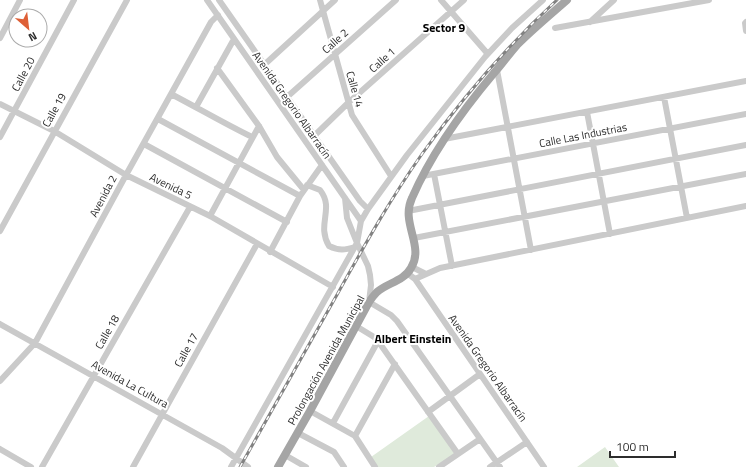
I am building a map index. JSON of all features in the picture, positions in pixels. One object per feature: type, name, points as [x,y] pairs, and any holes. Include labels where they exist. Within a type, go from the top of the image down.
[{"type":"main road","points":[[410,270],[415,260],[416,252],[414,238],[408,218],[408,211],[412,197],[444,139],[464,111],[517,45],[567,0]]},
{"type":"main road","name":"Prolongación Avenida Municipal","points":[[278,467],[369,302],[376,292],[410,270]]},
{"type":"street","points":[[0,38],[20,0]]},
{"type":"street","name":"Calle 20","points":[[0,137],[74,0]]},
{"type":"street","name":"Calle 19","points":[[0,231],[127,0]]},
{"type":"street","name":"Avenida Gregorio Albarracín","points":[[207,0],[361,221]]},
{"type":"street","name":"Avenida Gregorio Albarracín","points":[[219,0],[360,201],[368,209]]},
{"type":"street","name":"Calle 14","points":[[320,0],[348,103],[356,121],[390,176]]},
{"type":"street","points":[[264,65],[335,0]]},
{"type":"street","name":"Calle 2","points":[[287,97],[396,0]]},
{"type":"street","points":[[441,0],[487,54]]},
{"type":"street","name":"Calle 1","points":[[314,136],[348,103],[464,0]]},
{"type":"street","points":[[231,467],[356,245],[361,221],[390,176],[440,111],[487,54],[512,28],[543,0]]},
{"type":"street","points":[[589,22],[614,0]]},
{"type":"street","points":[[555,28],[709,0]]},
{"type":"street","name":"Avenida 2","points":[[0,381],[35,344],[171,94],[212,22],[218,15]]},
{"type":"street","points":[[745,23],[746,31]]},
{"type":"street","points":[[196,107],[234,39]]},
{"type":"street","points":[[217,68],[259,126],[278,157],[305,188],[320,190],[326,200],[327,206],[324,228],[325,238],[329,246],[338,250],[344,250],[356,245]]},
{"type":"street","points":[[497,70],[531,250]]},
{"type":"street","points":[[444,139],[746,81]]},
{"type":"street","points":[[171,94],[219,121],[252,137]]},
{"type":"street","points":[[664,97],[687,218]]},
{"type":"street","name":"Avenida 5","points":[[0,104],[54,132],[126,175],[210,216],[333,287]]},
{"type":"street","points":[[587,112],[610,234]]},
{"type":"street","name":"Calle Las Industrias","points":[[423,176],[746,114]]},
{"type":"street","points":[[158,119],[300,196]]},
{"type":"street","points":[[210,216],[259,126]]},
{"type":"street","points":[[144,144],[287,222]]},
{"type":"street","points":[[408,211],[746,145]]},
{"type":"street","points":[[270,252],[300,196],[322,165]]},
{"type":"street","points":[[434,174],[452,266]]},
{"type":"street","points":[[414,238],[746,174]]},
{"type":"street","points":[[344,198],[347,218],[356,245],[368,266],[371,286],[369,302],[391,315],[397,321],[498,465]]},
{"type":"street","points":[[415,280],[440,268],[746,206]]},
{"type":"street","name":"Calle 18","points":[[42,467],[190,207]]},
{"type":"street","name":"Calle 17","points":[[133,467],[257,244]]},
{"type":"street","points":[[410,270],[426,274]]},
{"type":"street","name":"Avenida Gregorio Albarracín","points":[[410,270],[415,280],[544,467]]},
{"type":"street","name":"Avenida La Cultura","points":[[0,324],[162,413],[237,458],[248,467]]},
{"type":"street","points":[[356,326],[378,341],[458,454]]},
{"type":"street","points":[[333,423],[378,341]]},
{"type":"street","points":[[355,436],[395,364]]},
{"type":"street","points":[[428,412],[480,374]]},
{"type":"street","points":[[310,411],[355,436],[375,467]]},
{"type":"street","points":[[298,432],[334,452],[344,467]]},
{"type":"street","points":[[439,467],[480,439]]},
{"type":"street","points":[[490,467],[498,465],[527,442]]},
{"type":"street","points":[[0,449],[31,467]]},
{"type":"street","points":[[285,455],[306,467]]},
{"type":"green space","points":[[429,416],[455,454],[434,467],[377,467],[371,457]]},
{"type":"green space","points":[[605,447],[619,467],[577,467]]},
{"type":"railway","points":[[240,467],[368,240],[422,154],[437,133],[486,73],[520,36],[557,0]]},
{"type":"district","name":"Sector 9","points":[[444,28]]},
{"type":"district","name":"Albert Einstein","points":[[413,339]]}]
